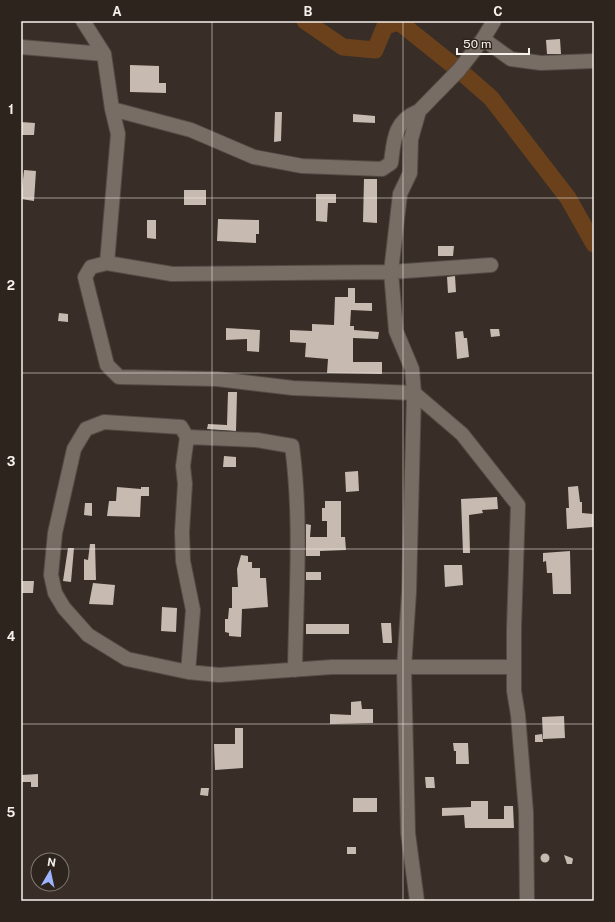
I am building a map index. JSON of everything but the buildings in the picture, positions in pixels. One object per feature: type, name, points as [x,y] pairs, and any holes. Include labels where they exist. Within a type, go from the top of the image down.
[{"type":"street","points":[[83,21],[104,54],[112,109],[118,134],[107,263]]},
{"type":"street","points":[[112,109],[191,130],[254,157],[302,166],[382,169],[391,163],[394,133],[410,115],[419,111],[459,70],[483,39],[494,21]]},
{"type":"street","points":[[483,39],[511,59],[541,63],[594,61]]},
{"type":"street","points":[[21,47],[104,54]]},
{"type":"street","points":[[418,901],[408,833],[404,668],[409,592],[414,393],[412,369],[396,331],[391,272],[400,194],[410,173],[411,140],[419,111]]},
{"type":"street","points":[[491,265],[391,272],[172,274],[107,263],[91,267],[85,277],[107,365],[119,377],[217,379],[293,388],[414,393],[462,434],[518,505],[514,691],[518,716],[526,812],[527,901]]},
{"type":"street","points":[[188,672],[193,610],[183,561],[182,532],[185,498],[183,466],[188,437],[181,427],[104,422],[86,429],[74,449],[55,532],[51,575],[55,593],[64,608],[88,635],[127,659],[188,672],[219,675],[332,667],[514,667]]},
{"type":"street","points":[[188,437],[257,440],[292,446],[295,467],[297,545],[295,670]]},
{"type":"waterway","points":[[305,21],[343,47],[375,50],[385,26],[399,22],[459,70],[491,98],[568,198],[594,244]]}]
